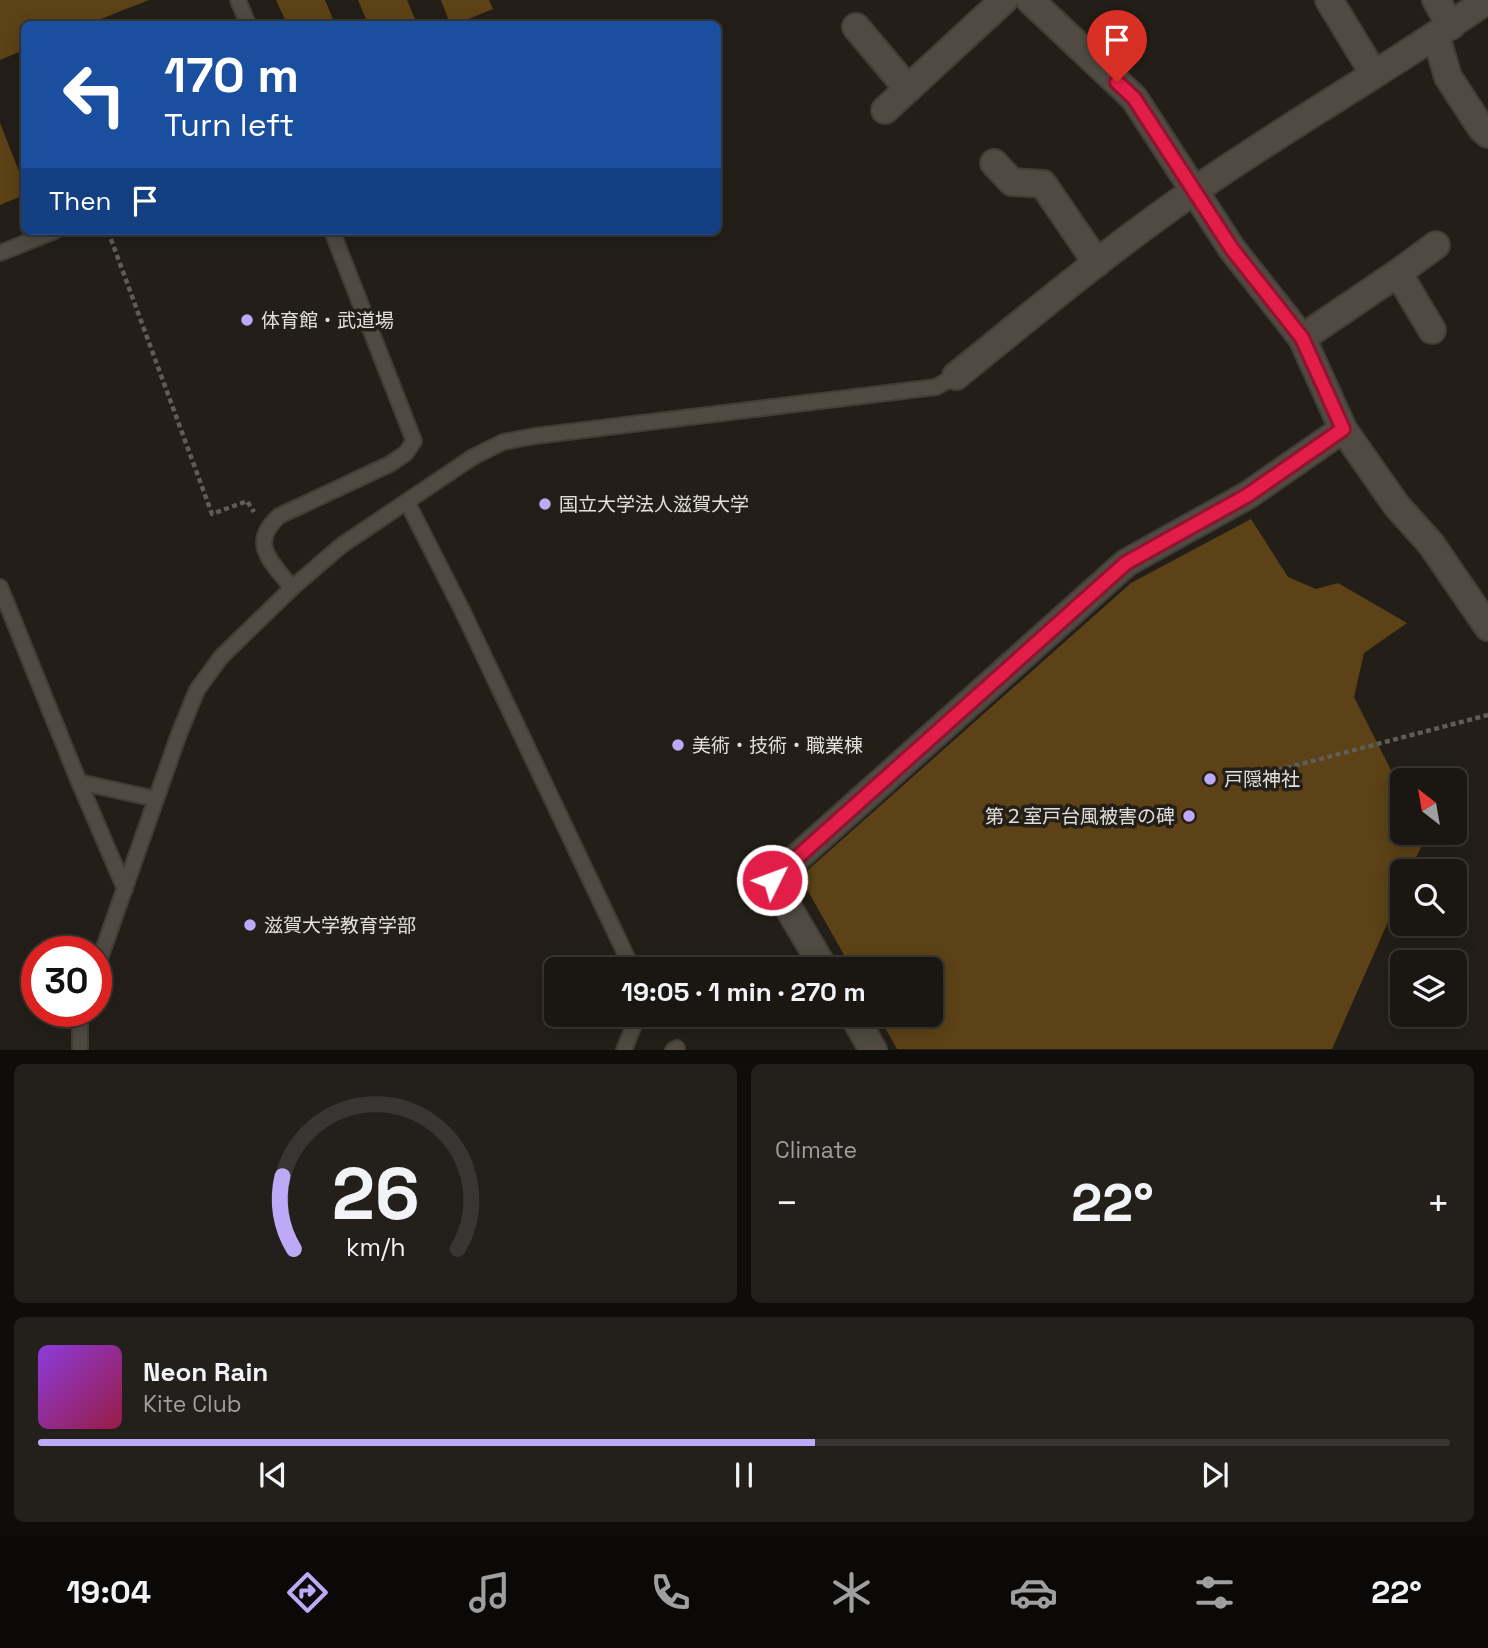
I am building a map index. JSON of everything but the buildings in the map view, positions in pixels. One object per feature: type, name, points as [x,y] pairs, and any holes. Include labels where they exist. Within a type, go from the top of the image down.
[{"type":"street","points":[[885,110],[1004,0]]},
{"type":"street","points":[[1030,0],[1134,98],[1232,249],[1302,338],[1343,429],[1396,506],[1431,544],[1488,627]]},
{"type":"street","points":[[1329,0],[1374,74]]},
{"type":"street","points":[[1437,0],[1444,31],[1448,77],[1488,134]]},
{"type":"street","points":[[956,376],[1097,262],[1194,191],[1488,0]]},
{"type":"street","points":[[856,27],[908,89]]},
{"type":"street","points":[[994,163],[1012,182],[1042,184],[1097,262]]},
{"type":"street","points":[[1302,338],[1436,245]]},
{"type":"street","points":[[1398,273],[1432,330]]},
{"type":"street","points":[[817,957],[772,880],[1126,563],[1248,495],[1343,429]]},
{"type":"street","points":[[860,1027],[873,1049]]},
{"type":"lane","points":[[238,0],[247,21]]},
{"type":"lane","points":[[0,253],[45,235]]},
{"type":"lane","points":[[292,588],[264,549],[263,537],[270,524],[279,516],[390,464],[406,453],[414,441],[334,235]]},
{"type":"lane","points":[[108,936],[197,690],[221,657],[292,588],[342,545],[473,457],[503,442],[535,436],[936,387],[956,376]]},
{"type":"lane","points":[[407,502],[462,610],[627,957]]},
{"type":"lane","points":[[0,587],[125,889]]},
{"type":"lane","points":[[79,782],[156,799]]},
{"type":"lane","points":[[79,1049],[80,1027]]},
{"type":"lane","points":[[624,1049],[633,1027]]},
{"type":"path","points":[[109,235],[212,514],[247,501],[267,530]]},
{"type":"path","points":[[1278,769],[1488,715]]},
{"type":"shaded area","points":[[0,0],[149,0],[96,21],[21,21],[21,51],[0,60]]},
{"type":"shaded area","points":[[276,0],[325,0],[334,21],[286,21]]},
{"type":"shaded area","points":[[358,0],[407,0],[416,21],[367,21]]},
{"type":"shaded area","points":[[441,0],[489,0],[493,9],[463,21],[449,21]]},
{"type":"shaded area","points":[[0,123],[21,176],[21,196],[0,205]]},
{"type":"shaded area","points":[[1251,519],[1288,577],[1316,589],[1338,583],[1407,623],[1364,653],[1354,697],[1390,768],[1390,845],[1422,845],[1415,859],[1390,859],[1390,917],[1332,1049],[897,1049],[885,1027],[943,1027],[943,957],[845,957],[800,877],[1131,583]]},
{"type":"place","name":"体育館・武道場","points":[[247,320]]},
{"type":"place","name":"国立大学法人滋賀大学","points":[[545,504]]},
{"type":"place","name":"美術・技術・職業棟","points":[[678,745]]},
{"type":"place","name":"戸隠神社","points":[[1210,779]]},
{"type":"place","name":"第２室戸台風被害の碑","points":[[1189,816]]},
{"type":"place","name":"滋賀大学教育学部","points":[[250,925]]},
{"type":"route","points":[[772,880],[1126,563],[1248,495],[1343,429],[1302,338],[1232,249],[1134,98],[1117,82]]}]
